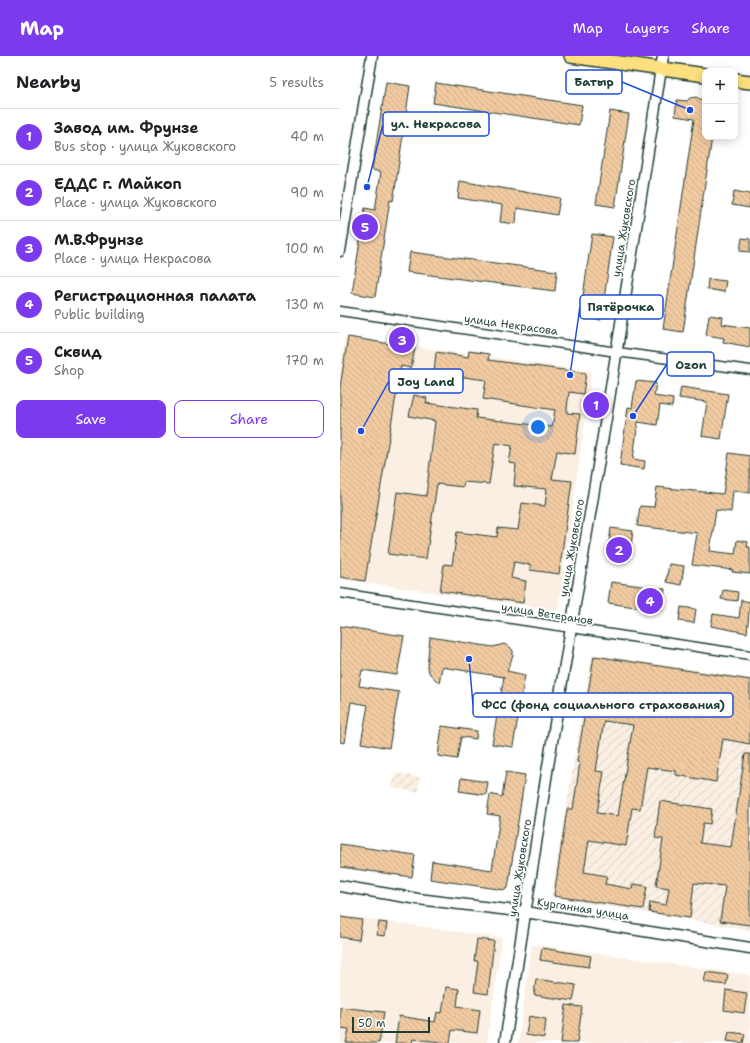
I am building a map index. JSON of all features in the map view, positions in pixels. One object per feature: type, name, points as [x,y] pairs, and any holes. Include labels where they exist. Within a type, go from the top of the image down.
[{"type":"main road","points":[[572,56],[662,62],[702,74]]},
{"type":"main road","points":[[738,80],[750,82]]},
{"type":"street","points":[[340,251],[372,56]]},
{"type":"street","name":"улица Жуковского","points":[[505,1043],[662,62]]},
{"type":"street","name":"улица Некрасова","points":[[340,311],[616,352],[750,370]]},
{"type":"street","name":"улица Ветеранов","points":[[340,593],[750,655]]},
{"type":"street","name":"Курганная улица","points":[[340,886],[418,899],[525,912],[750,948]]},
{"type":"shaded area","points":[[345,337],[592,371],[558,610],[340,579],[340,373]]},
{"type":"shaded area","points":[[592,654],[750,678],[750,930],[551,897]]},
{"type":"shaded area","points":[[395,773],[420,777],[418,792],[392,788]]},
{"type":"shaded area","points":[[340,915],[502,938],[487,1043],[340,1043]]},
{"type":"shaded area","points":[[532,944],[750,975],[750,1043],[518,1043]]},
{"type":"building","points":[[386,82],[410,86],[396,183],[393,201],[390,200],[375,297],[352,293],[365,208],[375,210],[381,172],[372,170]]},
{"type":"building","points":[[436,83],[582,105],[579,125],[433,103]]},
{"type":"building","points":[[696,97],[702,100],[702,140],[712,140],[683,332],[663,329],[694,119],[675,116],[677,100],[687,101],[690,98]]},
{"type":"building","points":[[610,111],[629,114],[615,207],[596,204]]},
{"type":"building","points":[[460,181],[560,198],[557,215],[517,208],[516,224],[500,222],[502,205],[458,198]]},
{"type":"building","points":[[734,191],[750,194],[750,208],[732,205]]},
{"type":"building","points":[[592,234],[613,237],[601,320],[580,317]]},
{"type":"building","points":[[742,238],[750,239],[750,252],[740,251]]},
{"type":"building","points":[[410,252],[557,271],[555,291],[407,272]]},
{"type":"building","points":[[708,279],[726,281],[724,292],[707,289]]},
{"type":"building","points":[[709,315],[723,317],[722,324],[750,328],[750,347],[723,342],[724,338],[706,335]]},
{"type":"building","points":[[348,337],[415,348],[411,368],[401,366],[365,581],[340,577],[340,387]]},
{"type":"building","points":[[469,351],[489,354],[488,360],[586,373],[583,394],[569,392],[567,413],[580,414],[575,454],[557,451],[552,479],[572,481],[559,574],[530,570],[531,565],[514,562],[511,578],[526,581],[523,603],[440,591],[444,564],[452,565],[457,532],[497,537],[498,528],[518,530],[522,503],[545,506],[547,489],[514,486],[516,464],[509,463],[512,446],[495,443],[489,484],[464,482],[463,487],[437,484],[426,559],[388,554],[397,492],[426,496],[435,421],[409,416],[414,395],[427,398],[426,403],[477,410],[476,418],[552,427],[555,410],[483,399],[486,380],[434,373],[436,352],[468,357]]},
{"type":"building","points":[[636,381],[656,383],[654,396],[673,399],[672,407],[660,405],[657,425],[638,422],[633,459],[645,461],[644,469],[620,465],[628,407],[632,408]]},
{"type":"building","points":[[681,387],[728,394],[721,439],[702,436],[707,402],[679,398]]},
{"type":"building","points":[[729,453],[750,456],[750,493],[733,490],[731,512],[716,510],[710,551],[735,554],[737,540],[748,542],[747,547],[750,547],[750,574],[732,572],[733,570],[692,565],[697,533],[637,526],[640,506],[654,507],[657,487],[723,494]]},
{"type":"building","points":[[611,528],[633,531],[629,560],[607,557]]},
{"type":"building","points":[[669,564],[684,566],[681,585],[666,582]]},
{"type":"building","points":[[611,582],[665,589],[662,611],[608,603]]},
{"type":"building","points":[[723,590],[738,592],[737,601],[721,599]]},
{"type":"building","points":[[741,600],[750,602],[747,633],[711,626],[713,614],[739,618]]},
{"type":"building","points":[[681,607],[696,609],[694,623],[679,621]]},
{"type":"building","points":[[340,626],[404,636],[397,675],[362,670],[359,686],[399,692],[389,748],[361,743],[368,705],[351,702],[345,743],[340,742]]},
{"type":"building","points":[[430,637],[493,647],[504,644],[510,647],[513,651],[513,656],[507,671],[525,675],[513,747],[492,744],[504,677],[442,667],[439,683],[430,674],[427,667]]},
{"type":"building","points":[[594,656],[750,680],[750,744],[723,739],[716,782],[676,775],[676,771],[647,767],[640,809],[632,808],[626,846],[589,840],[584,872],[607,876],[605,884],[632,889],[633,884],[647,886],[643,909],[554,896],[567,809],[573,809],[580,763],[577,762]],"holes":[[[604,721],[633,725],[618,816],[597,813],[604,772],[596,771]]]},
{"type":"building","points":[[442,726],[477,731],[476,739],[461,737],[457,759],[438,756]]},
{"type":"building","points":[[745,754],[750,754],[750,925],[720,921],[725,886],[694,883],[690,918],[649,912],[650,902],[666,905],[669,888],[656,886],[663,839],[655,838],[660,801],[712,809],[710,824],[703,823],[700,843],[731,847]]},
{"type":"building","points":[[506,772],[525,775],[508,888],[505,890],[430,879],[432,861],[492,870],[500,816],[487,814],[490,794],[502,797]]},
{"type":"building","points":[[461,778],[488,782],[486,795],[459,791]]},
{"type":"building","points":[[340,844],[415,855],[412,877],[340,867]]},
{"type":"building","points":[[340,917],[362,920],[359,940],[340,937]]},
{"type":"building","points":[[379,922],[387,923],[385,936],[377,935]]},
{"type":"building","points":[[477,939],[494,941],[488,994],[474,992],[478,961],[474,961]]},
{"type":"building","points":[[542,948],[591,956],[589,967],[540,960]]},
{"type":"building","points":[[706,972],[728,975],[726,985],[704,982]]},
{"type":"building","points":[[536,979],[576,985],[573,1001],[534,995]]},
{"type":"building","points":[[446,987],[459,989],[457,1006],[480,1010],[477,1033],[452,1030],[450,1043],[413,1039],[412,1043],[395,1043],[399,1016],[435,1022],[437,1012],[442,1013]]},
{"type":"building","points":[[726,990],[747,993],[744,1013],[724,1010]]},
{"type":"building","points":[[566,1005],[582,1007],[577,1043],[561,1043]]},
{"type":"building","points":[[340,1007],[384,1012],[379,1043],[346,1043],[349,1029],[340,1028]]},
{"type":"building","points":[[529,1016],[546,1019],[544,1038],[526,1035]]},
{"type":"building","points":[[729,1032],[745,1034],[743,1043],[727,1041]]},
{"type":"place","name":"Батыр","points":[[690,110]]},
{"type":"place","name":"ул. Некрасова","points":[[367,187]]},
{"type":"place","name":"Сквид","points":[[365,227]]},
{"type":"place","name":"М.В.Фрунзе","points":[[402,340]]},
{"type":"place","name":"Пятёрочка","points":[[570,375]]},
{"type":"place","name":"Завод им. Фрунзе","points":[[596,405]]},
{"type":"place","name":"Ozon","points":[[633,416]]},
{"type":"place","name":"Joy Land","points":[[361,431]]},
{"type":"place","name":"ЕДДС г. Майкоп","points":[[619,550]]},
{"type":"place","name":"Регистрационная палата","points":[[650,601]]},
{"type":"place","name":"ФСС (фонд социального страхования)","points":[[469,659]]}]
